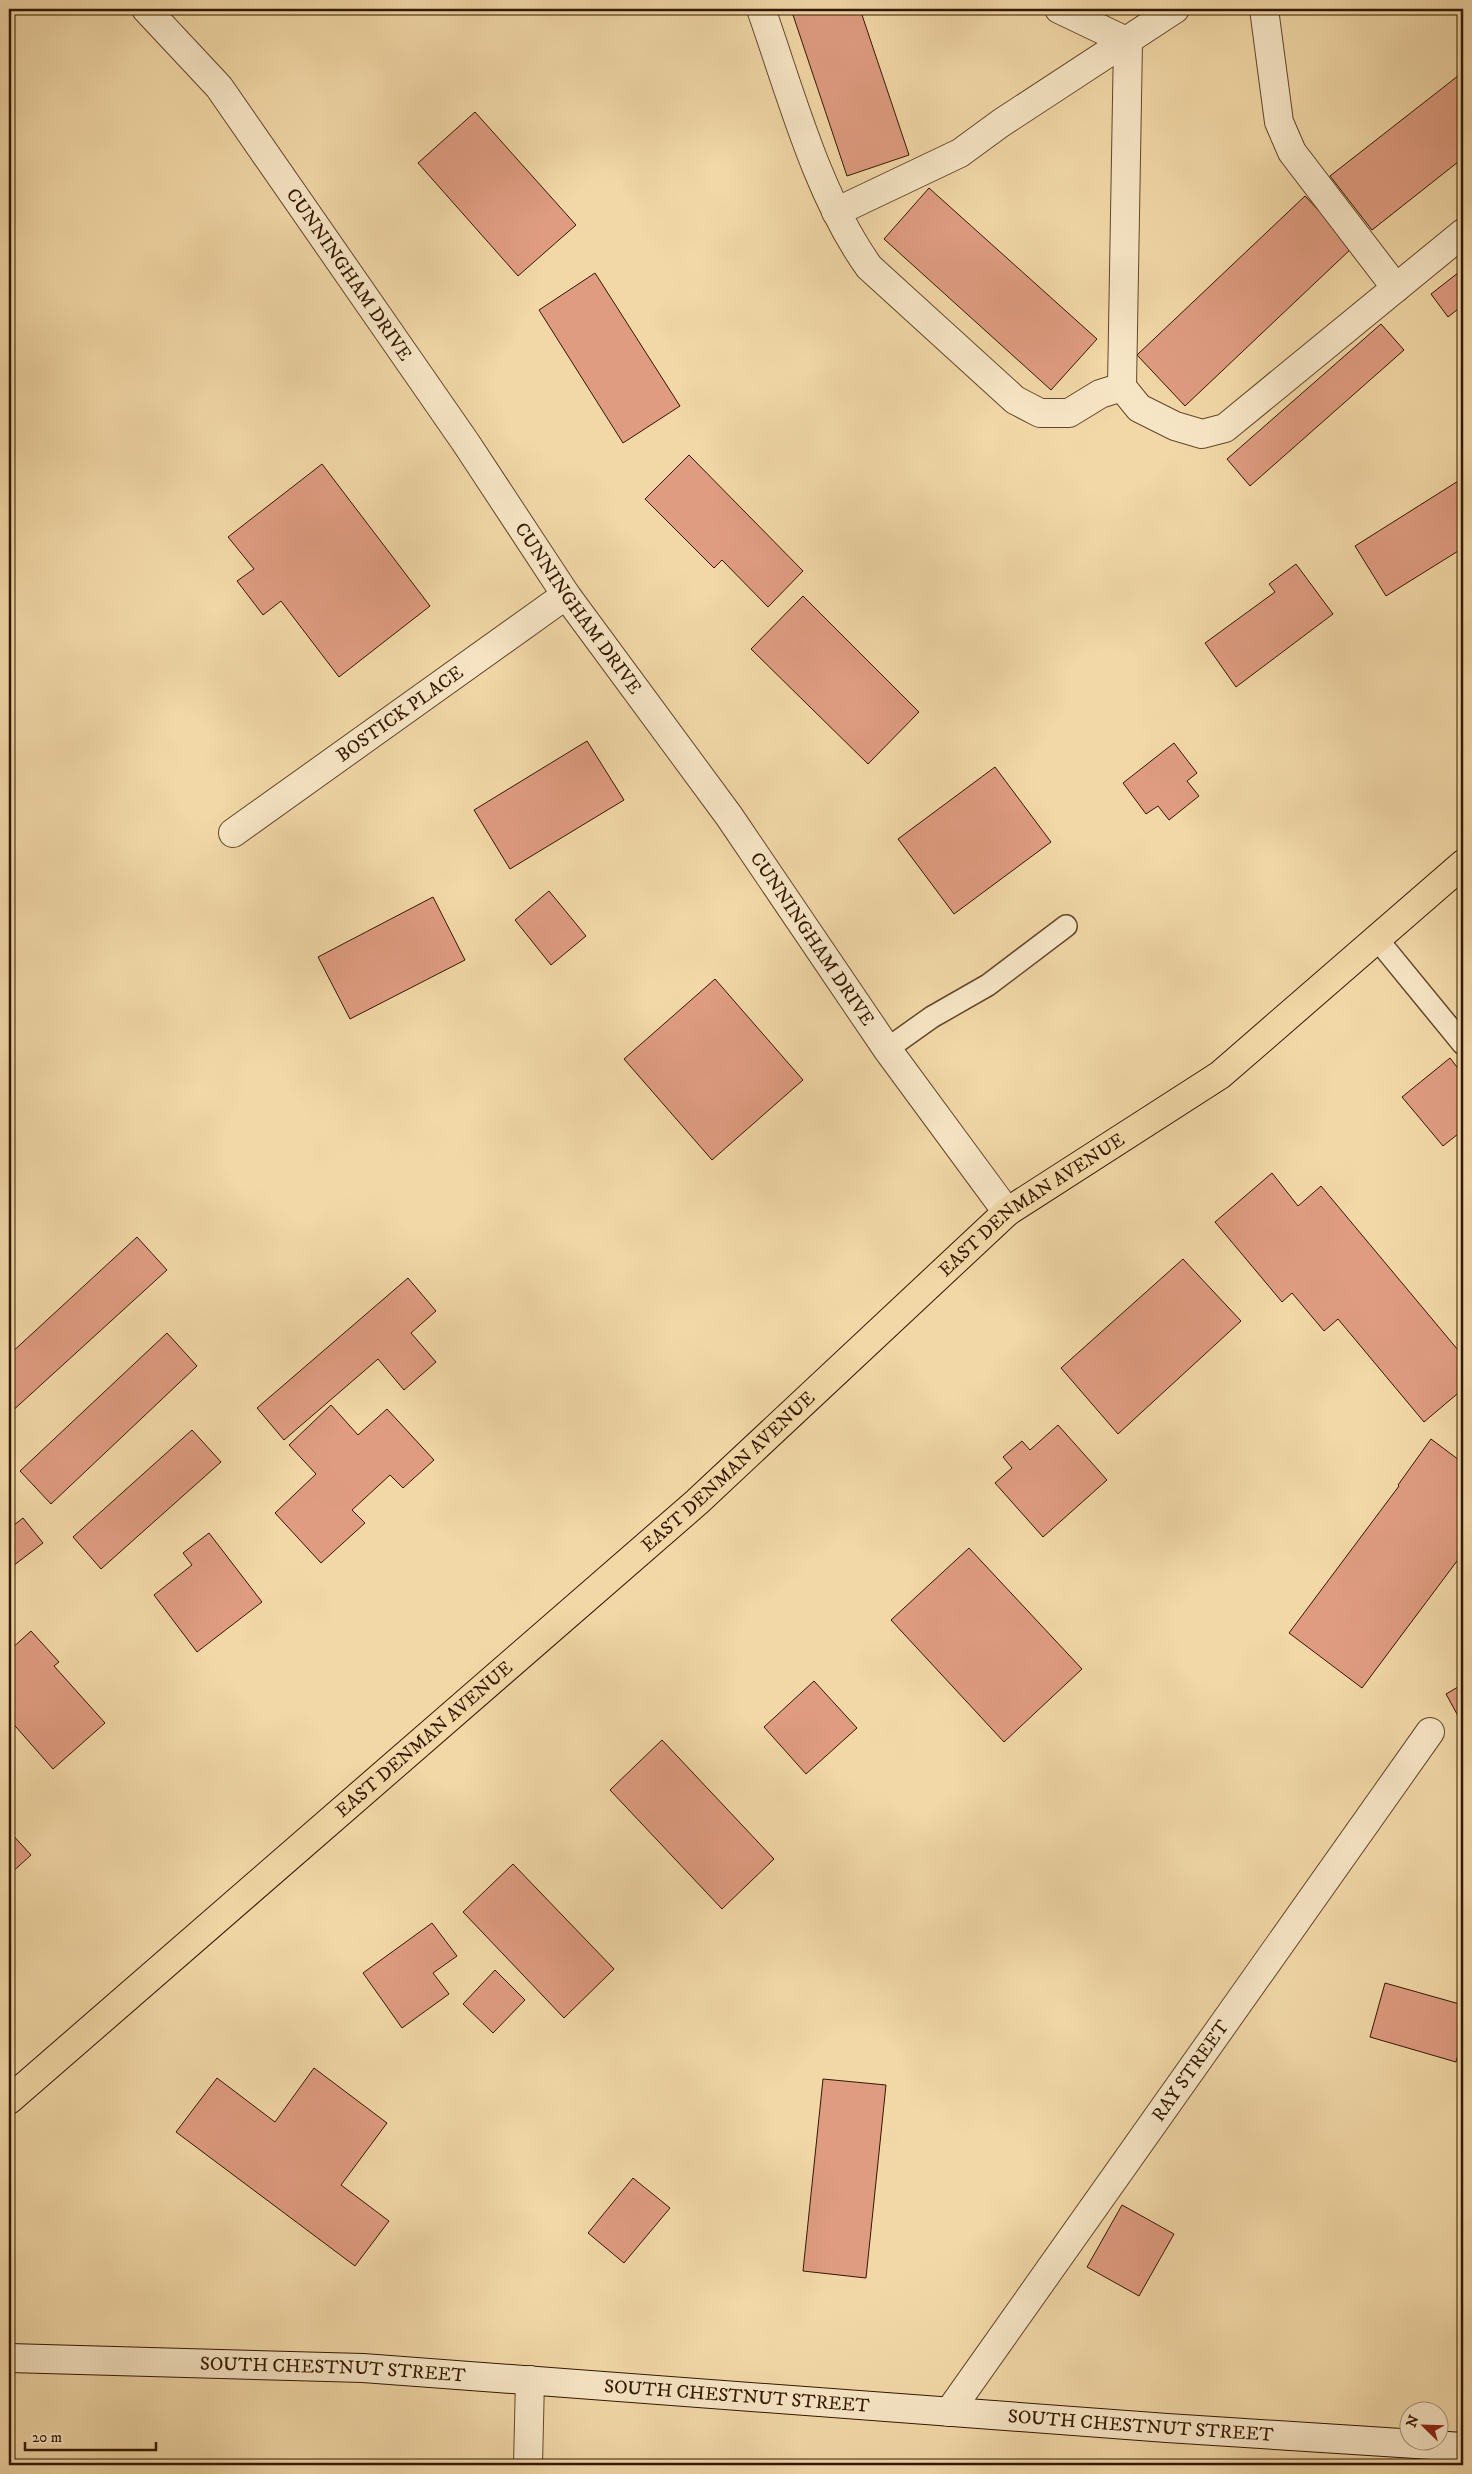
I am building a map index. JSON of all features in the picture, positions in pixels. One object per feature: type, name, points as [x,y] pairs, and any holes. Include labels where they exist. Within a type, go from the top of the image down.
[{"type":"main road","name":"EAST DENMAN AVENUE","points":[[9,2100],[697,1502],[1007,1212],[1220,1075],[1463,864]]},
{"type":"street","name":"CUNNINGHAM DRIVE","points":[[146,9],[219,87],[466,443],[566,595],[729,816],[887,1049],[1007,1212]]},
{"type":"street","points":[[761,9],[827,194],[851,242],[869,267],[1015,400],[1040,413],[1069,413],[1100,394],[1122,387]]},
{"type":"street","points":[[1059,9],[1128,42]]},
{"type":"street","points":[[836,212],[960,153],[1002,123],[1128,42],[1175,9]]},
{"type":"street","points":[[1264,9],[1279,122],[1292,152],[1396,288]]},
{"type":"street","points":[[1128,42],[1122,387],[1139,408],[1175,426],[1202,434],[1225,428],[1463,233]]},
{"type":"street","name":"BOSTICK PLACE","points":[[233,833],[566,595]]},
{"type":"street","name":"RAY STREET","points":[[949,2412],[1430,1732]]},
{"type":"street","name":"SOUTH CHESTNUT STREET","points":[[9,2358],[363,2368],[949,2412],[1463,2447]]},
{"type":"street","points":[[528,2465],[530,2380]]},
{"type":"lane","points":[[887,1049],[932,1017],[988,985],[1066,926]]},
{"type":"lane","points":[[1377,939],[1463,1044]]},
{"type":"building","points":[[791,9],[860,9],[909,155],[847,176]]},
{"type":"building","points":[[1463,72],[1463,158],[1372,230],[1330,176]]},
{"type":"building","points":[[475,112],[576,225],[518,276],[418,163]]},
{"type":"building","points":[[929,188],[1097,339],[1051,390],[884,239]]},
{"type":"building","points":[[1305,196],[1353,247],[1185,406],[1137,355]]},
{"type":"building","points":[[1463,269],[1463,305],[1448,317],[1431,294]]},
{"type":"building","points":[[595,273],[680,406],[623,443],[539,310]]},
{"type":"building","points":[[1381,324],[1404,350],[1250,486],[1227,459]]},
{"type":"building","points":[[689,455],[803,571],[768,607],[722,560],[714,568],[645,499]]},
{"type":"building","points":[[322,464],[430,606],[339,677],[281,601],[263,615],[237,581],[254,569],[228,537]]},
{"type":"building","points":[[1463,478],[1463,548],[1386,596],[1355,546]]},
{"type":"building","points":[[1296,564],[1333,614],[1236,687],[1205,643],[1275,592],[1269,584]]},
{"type":"building","points":[[803,596],[919,712],[868,764],[751,649]]},
{"type":"building","points":[[587,741],[624,800],[510,869],[474,810]]},
{"type":"building","points":[[1174,743],[1197,773],[1187,781],[1199,796],[1169,820],[1158,806],[1146,814],[1123,783]]},
{"type":"building","points":[[995,767],[1051,842],[954,914],[898,839]]},
{"type":"building","points":[[549,891],[586,936],[551,965],[515,920]]},
{"type":"building","points":[[433,897],[465,960],[350,1019],[318,957]]},
{"type":"building","points":[[715,979],[803,1080],[712,1160],[624,1059]]},
{"type":"building","points":[[1450,1058],[1463,1075],[1463,1130],[1443,1146],[1402,1097]]},
{"type":"building","points":[[1272,1173],[1298,1206],[1321,1186],[1463,1356],[1463,1389],[1424,1422],[1338,1319],[1324,1331],[1292,1293],[1282,1302],[1215,1222]]},
{"type":"building","points":[[137,1237],[167,1270],[9,1414],[9,1355]]},
{"type":"building","points":[[1183,1259],[1241,1321],[1118,1434],[1061,1368]]},
{"type":"building","points":[[408,1278],[436,1311],[411,1333],[436,1362],[404,1390],[378,1359],[284,1440],[257,1408]]},
{"type":"building","points":[[167,1333],[197,1366],[51,1504],[20,1471]]},
{"type":"building","points":[[331,1405],[358,1435],[387,1409],[434,1460],[403,1488],[390,1475],[352,1510],[365,1523],[321,1563],[275,1513],[316,1474],[289,1445]]},
{"type":"building","points":[[1058,1425],[1107,1480],[1043,1537],[995,1483],[1012,1468],[1003,1457],[1022,1441],[1030,1450]]},
{"type":"building","points":[[192,1430],[221,1462],[101,1569],[73,1537]]},
{"type":"building","points":[[1431,1439],[1463,1463],[1463,1553],[1362,1688],[1289,1633],[1399,1486]]},
{"type":"building","points":[[23,1518],[43,1543],[9,1569],[9,1529]]},
{"type":"building","points":[[209,1533],[262,1602],[197,1652],[154,1595],[192,1565],[183,1553]]},
{"type":"building","points":[[969,1548],[1082,1669],[1004,1742],[891,1620]]},
{"type":"building","points":[[31,1631],[59,1662],[54,1666],[105,1723],[53,1769],[9,1719],[9,1651]]},
{"type":"building","points":[[814,1681],[857,1728],[806,1774],[764,1727]]},
{"type":"building","points":[[1463,1684],[1463,1725],[1446,1694]]},
{"type":"building","points":[[662,1740],[774,1859],[722,1909],[610,1790]]},
{"type":"building","points":[[9,1831],[31,1855],[9,1875]]},
{"type":"building","points":[[513,1864],[614,1969],[564,2018],[463,1912]]},
{"type":"building","points":[[432,1923],[457,1956],[433,1973],[449,1994],[402,2028],[363,1973]]},
{"type":"building","points":[[495,1970],[525,2000],[493,2033],[463,2004]]},
{"type":"building","points":[[1385,1983],[1463,2005],[1463,2036],[1456,2062],[1370,2037]]},
{"type":"building","points":[[314,2068],[387,2123],[341,2185],[389,2221],[355,2266],[176,2132],[217,2078],[275,2122]]},
{"type":"building","points":[[823,2079],[886,2085],[866,2278],[803,2271]]},
{"type":"building","points":[[633,2178],[670,2208],[624,2263],[588,2233]]},
{"type":"building","points":[[1122,2205],[1174,2234],[1139,2296],[1087,2267]]}]
